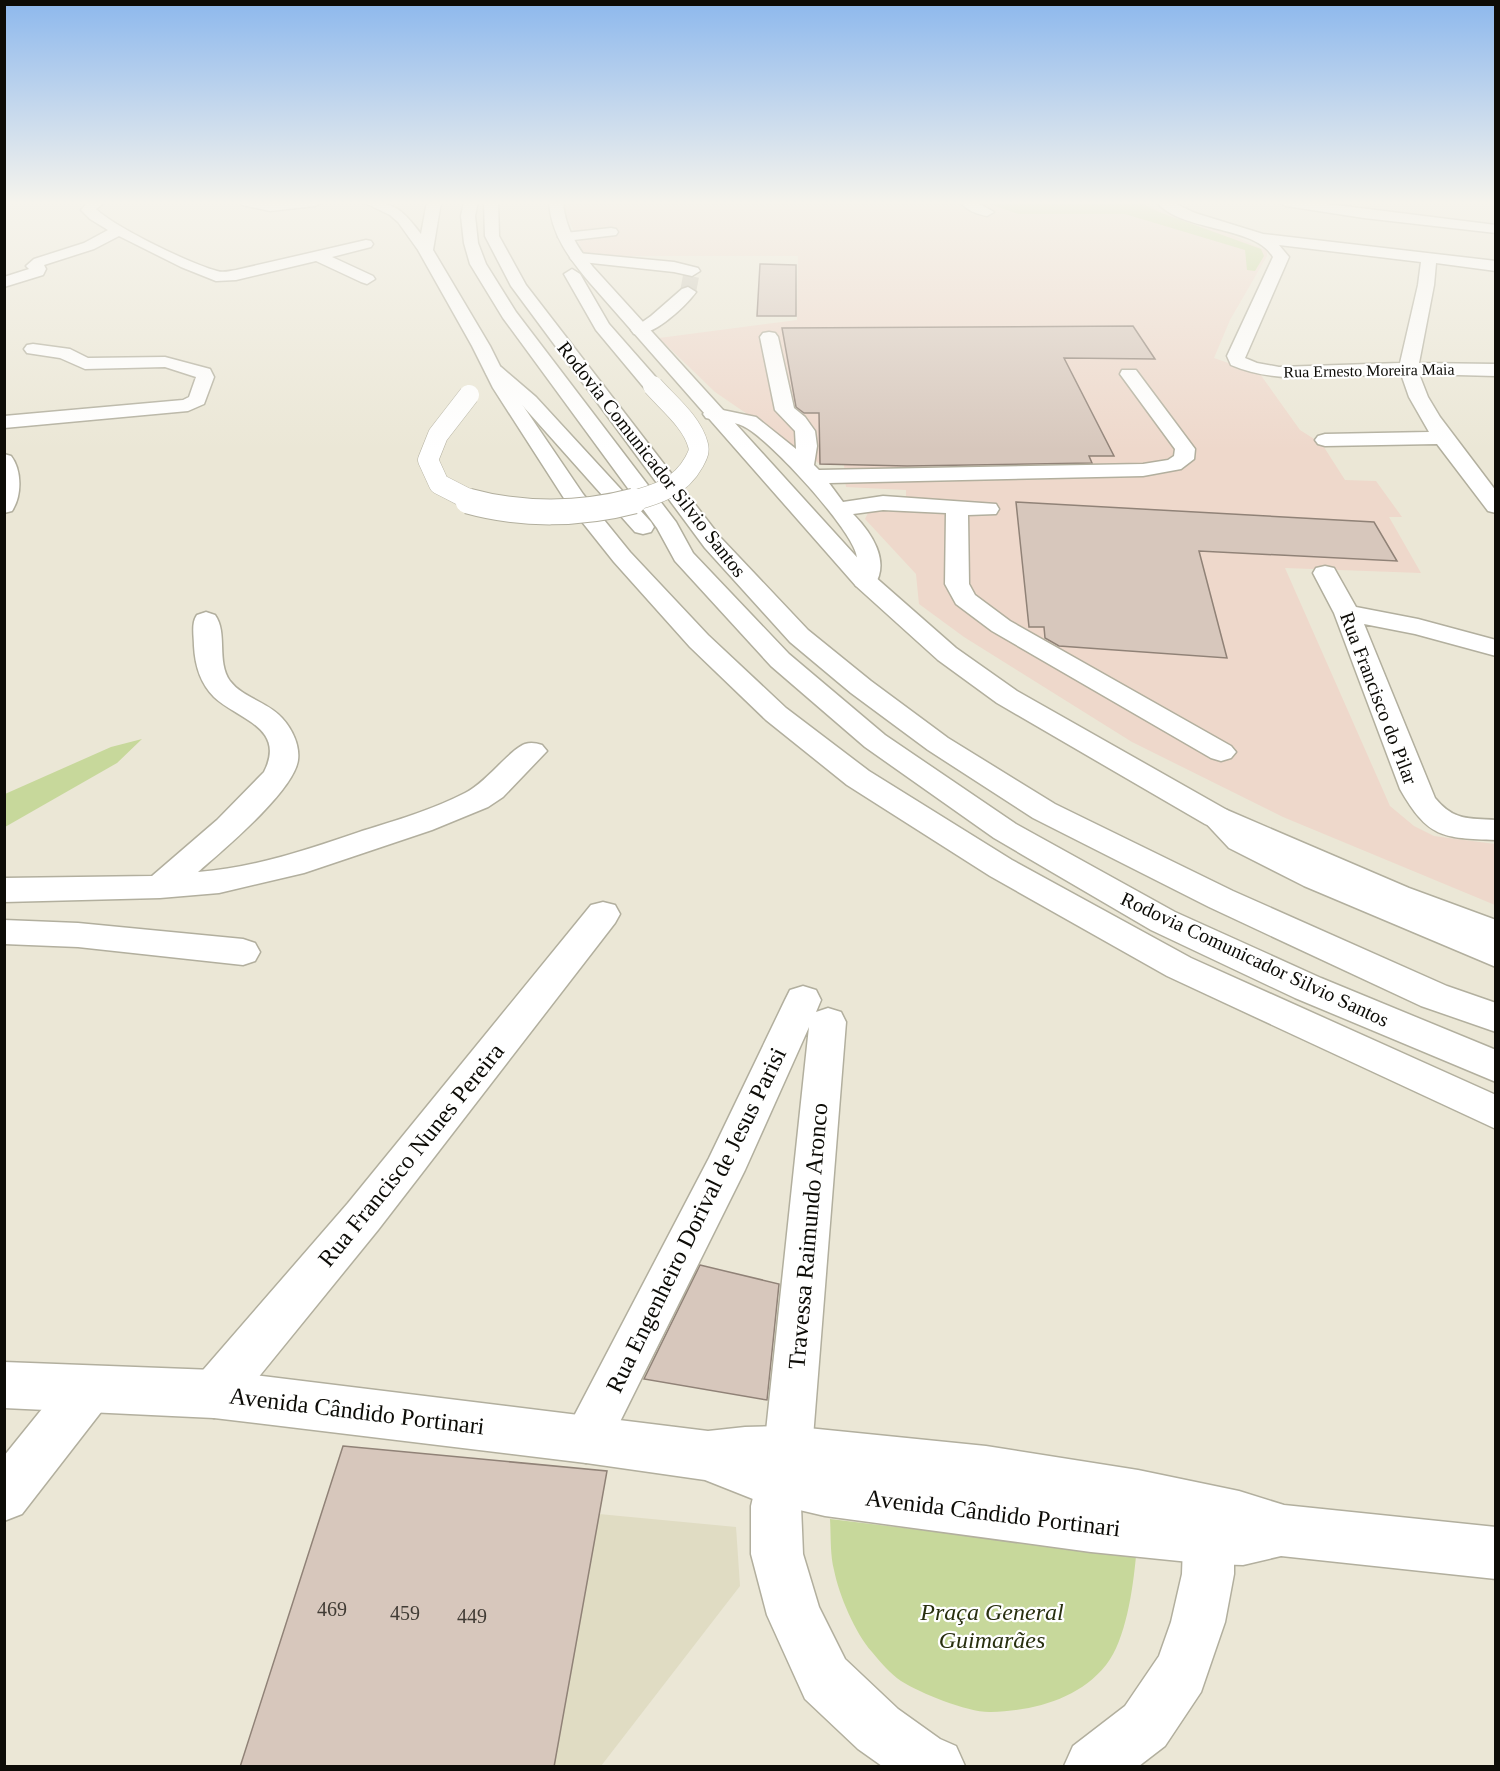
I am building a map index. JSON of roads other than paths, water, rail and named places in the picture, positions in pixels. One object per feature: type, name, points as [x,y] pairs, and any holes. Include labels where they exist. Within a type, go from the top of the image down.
[{"type":"main road","points":[[445,285],[487,359],[574,498],[622,557],[699,641],[776,714],[858,778],[1001,867],[1179,967],[1496,1113]]},
{"type":"main road","name":"Rodovia Comunicador Silvio Santos","points":[[491,285],[509,314],[668,527],[683,556],[780,660],[875,741],[1005,831],[1164,921],[1308,988],[1496,1067]]},
{"type":"main road","name":"Rodovia Comunicador Silvio Santos","points":[[518,285],[713,543],[791,627],[861,687],[938,744],[1044,811],[1242,909],[1434,996],[1496,1018]]},
{"type":"main road","points":[[577,285],[602,326],[689,428],[700,450],[697,464],[686,477],[658,494],[620,506],[558,514],[521,512],[480,504],[462,498],[439,484],[431,472],[428,459],[436,438],[469,395],[475,383],[472,357],[487,359],[529,401],[648,533],[683,556]]},
{"type":"main road","points":[[601,285],[713,414],[865,581],[947,654],[1007,697],[1216,817],[1397,896],[1496,933]]},
{"type":"main road","name":"Rua Ernesto Moreira Maia","points":[[1268,285],[1236,356],[1237,361],[1244,365],[1281,372],[1409,369],[1496,370]]},
{"type":"main road","points":[[1424,285],[1409,369],[1421,401],[1442,438],[1496,506]]},
{"type":"main road","points":[[640,330],[657,321],[688,292]]},
{"type":"main road","points":[[769,336],[785,410],[798,421],[805,431],[808,471]]},
{"type":"main road","points":[[4,422],[188,405],[197,400],[206,377],[203,373],[165,362],[85,364],[64,353],[33,349]]},
{"type":"main road","points":[[808,471],[1143,470],[1174,465],[1184,459],[1185,450],[1129,374]]},
{"type":"main road","points":[[713,414],[748,421],[769,435],[808,471],[856,531],[868,557],[865,581]]},
{"type":"main road","points":[[1325,440],[1442,438]]},
{"type":"main road","points":[[4,460],[9,491],[4,506]]},
{"type":"main road","points":[[837,509],[883,502],[988,510]]},
{"type":"main road","points":[[957,507],[957,584],[965,599],[1001,626],[1221,752]]},
{"type":"main road","name":"Rua Francisco do Pilar","points":[[1325,573],[1347,613],[1414,789],[1426,810],[1437,821],[1456,828],[1496,830]]},
{"type":"main road","points":[[1347,613],[1418,627],[1496,648]]},
{"type":"main road","points":[[160,887],[211,845],[270,782],[282,765],[284,747],[279,733],[267,719],[222,689],[209,666],[206,620]]},
{"type":"main road","points":[[4,890],[160,887],[219,882],[304,862],[421,823],[477,800],[492,790],[532,751]]},
{"type":"main road","points":[[1216,817],[1240,841],[1316,878],[1496,954]]},
{"type":"main road","name":"Rua Francisco Nunes Pereira","points":[[214,1394],[270,1329],[458,1098],[603,914]]},
{"type":"main road","points":[[4,932],[78,935],[243,952]]},
{"type":"main road","name":"Rua Engenheiro Dorival de Jesus Parisi","points":[[586,1439],[724,1170],[816,1011]]},
{"type":"main road","name":"Travessa Raimundo Aronco","points":[[784,1465],[816,1011]]},
{"type":"main road","name":"Avenida Cândido Portinari","points":[[4,1385],[214,1394],[586,1439],[708,1456],[740,1471],[784,1465],[810,1489],[951,1509],[1209,1524],[1243,1539],[1284,1530],[1496,1553]]},
{"type":"main road","points":[[4,1496],[88,1390]]},
{"type":"main road","points":[[784,1465],[776,1506],[777,1554],[794,1615],[825,1679],[878,1729],[921,1760],[936,1767]]},
{"type":"main road","points":[[1093,1767],[1145,1726],[1181,1672],[1198,1622],[1208,1574],[1209,1524]]},
{"type":"tunnel","points":[[688,292],[689,285]]},
{"type":"park label","name":"Praça General Guimarães","points":[[992,1626]]}]
